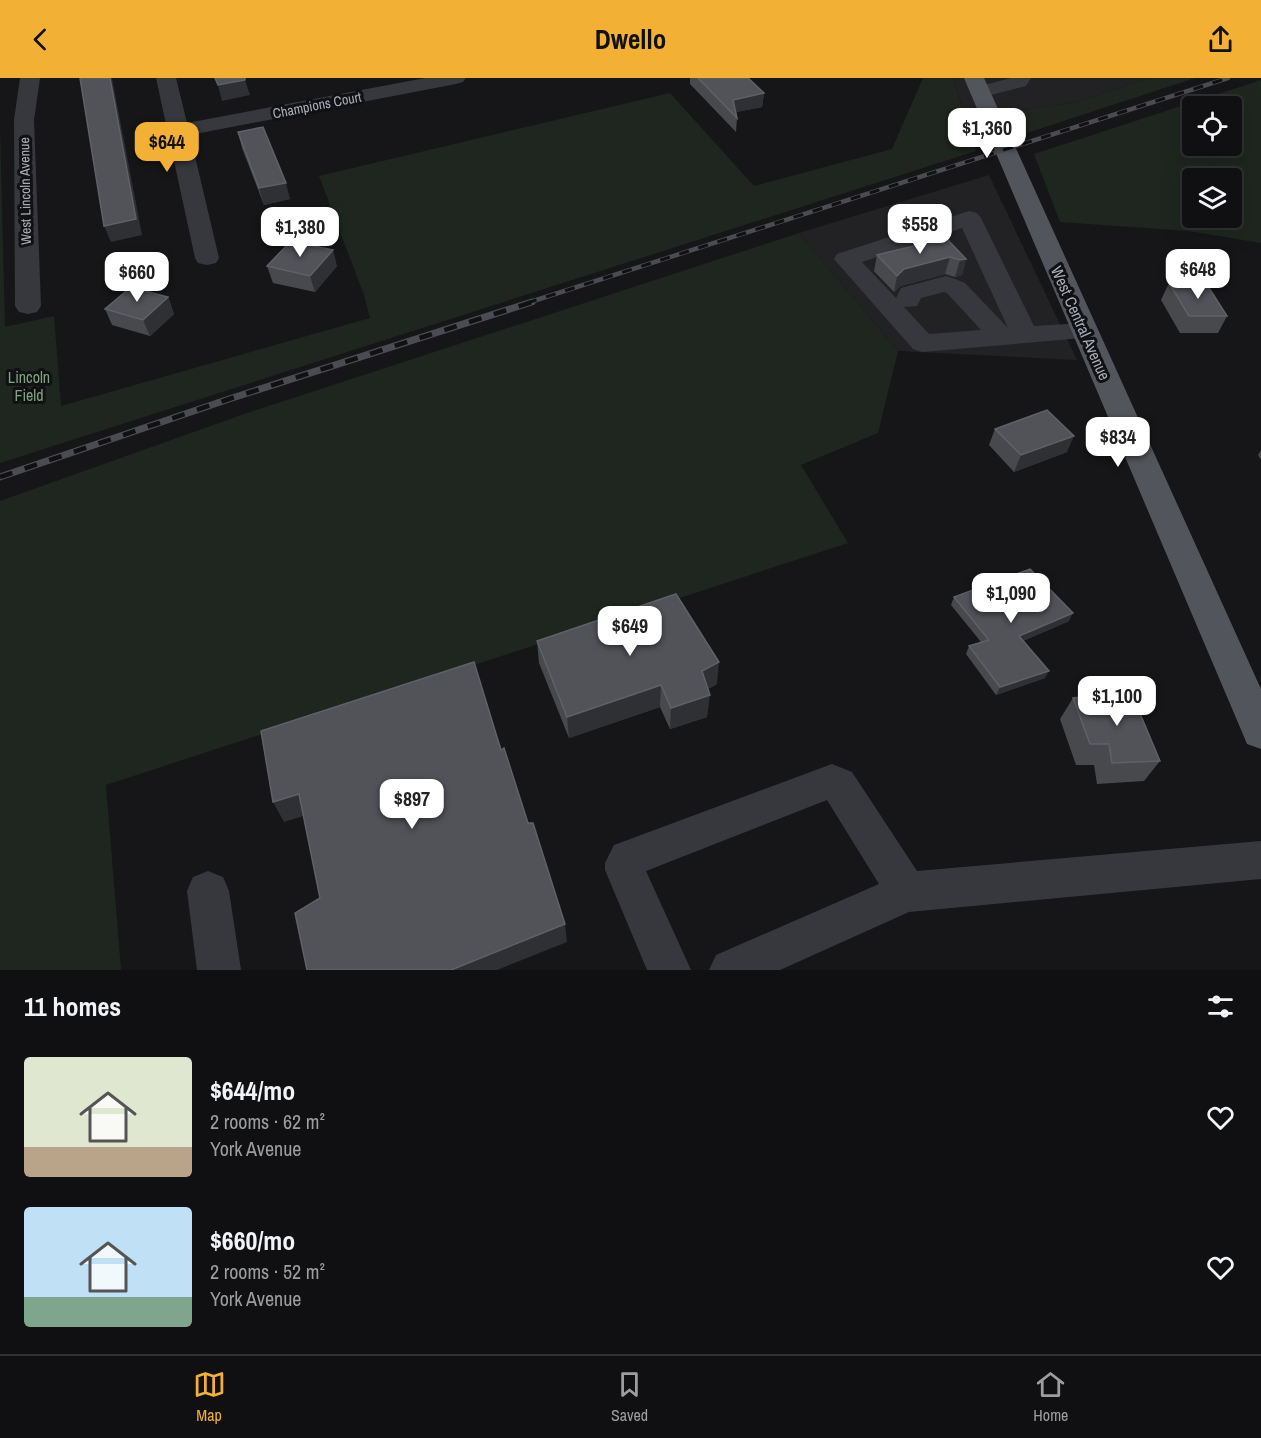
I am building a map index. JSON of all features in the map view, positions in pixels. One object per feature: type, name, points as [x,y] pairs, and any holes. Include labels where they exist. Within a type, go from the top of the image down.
[{"type":"main road","name":"West Central Avenue","points":[[977,85],[1261,732]]},
{"type":"street","points":[[165,78],[207,258]]},
{"type":"street","name":"Champions Court","points":[[178,131],[456,78]]},
{"type":"street","points":[[977,85],[1019,82],[1021,78]]},
{"type":"street","name":"West Lincoln Avenue","points":[[28,306],[24,120],[30,86]]},
{"type":"street","points":[[0,217],[25,213]]},
{"type":"street","points":[[1014,336],[969,218],[846,259],[898,303],[922,343],[1085,331]]},
{"type":"street","points":[[898,303],[956,288],[1014,336]]},
{"type":"street","points":[[669,970],[625,870],[625,863],[628,859],[824,783],[831,781],[838,784],[907,892]]},
{"type":"street","points":[[731,970],[907,892],[1261,860]]},
{"type":"street","points":[[208,891],[219,970]]},
{"type":"shaded area","points":[[953,78],[1148,78],[1077,102],[1016,111],[964,112]]},
{"type":"shaded area","points":[[989,175],[1077,360],[898,351],[799,233]]},
{"type":"green space","name":"Lincoln Field","points":[[923,78],[953,78],[976,151],[0,463],[0,126],[5,327],[54,316],[61,406],[370,318],[364,295],[319,176],[670,93],[754,186],[892,149]]},
{"type":"green space","points":[[1148,78],[1195,78],[1027,133],[1016,111],[1077,102]]},
{"type":"green space","points":[[1261,80],[1261,243],[1188,231],[1060,222],[1034,154],[1182,106],[1182,156],[1242,156],[1242,96],[1212,96]]},
{"type":"green space","points":[[799,233],[898,351],[878,433],[801,465],[848,543],[106,785],[121,970],[0,970],[0,501],[247,413]]},
{"type":"building","points":[[80,78],[110,78],[136,219],[104,226]]},
{"type":"building","points":[[215,78],[245,78],[245,80],[218,85]]},
{"type":"building","points":[[698,78],[748,78],[764,93],[733,100],[737,118]]},
{"type":"building","points":[[263,127],[286,183],[259,188],[238,132]]},
{"type":"building","points":[[946,238],[966,259],[950,257],[904,269],[897,276],[877,255]]},
{"type":"building","points":[[291,241],[333,250],[310,276],[267,266]]},
{"type":"building","points":[[1169,283],[1206,283],[1227,316],[1189,316]]},
{"type":"building","points":[[131,287],[168,297],[143,320],[105,309]]},
{"type":"building","points":[[1047,410],[1074,436],[1021,455],[995,429]]},
{"type":"building","points":[[1030,569],[1073,613],[1019,636],[1049,671],[1000,687],[969,646],[989,640],[954,597]]},
{"type":"building","points":[[676,594],[719,662],[702,671],[710,695],[671,708],[661,685],[567,717],[537,641]]},
{"type":"building","points":[[474,662],[501,750],[504,748],[528,823],[533,823],[565,924],[451,970],[307,970],[295,913],[320,898],[299,794],[273,802],[261,731]]},
{"type":"building","points":[[1131,692],[1160,761],[1112,763],[1109,744],[1090,744],[1073,698]]},
{"type":"railway","points":[[527,303],[1228,78]]},
{"type":"railway","points":[[0,477],[229,399],[532,302]]}]
